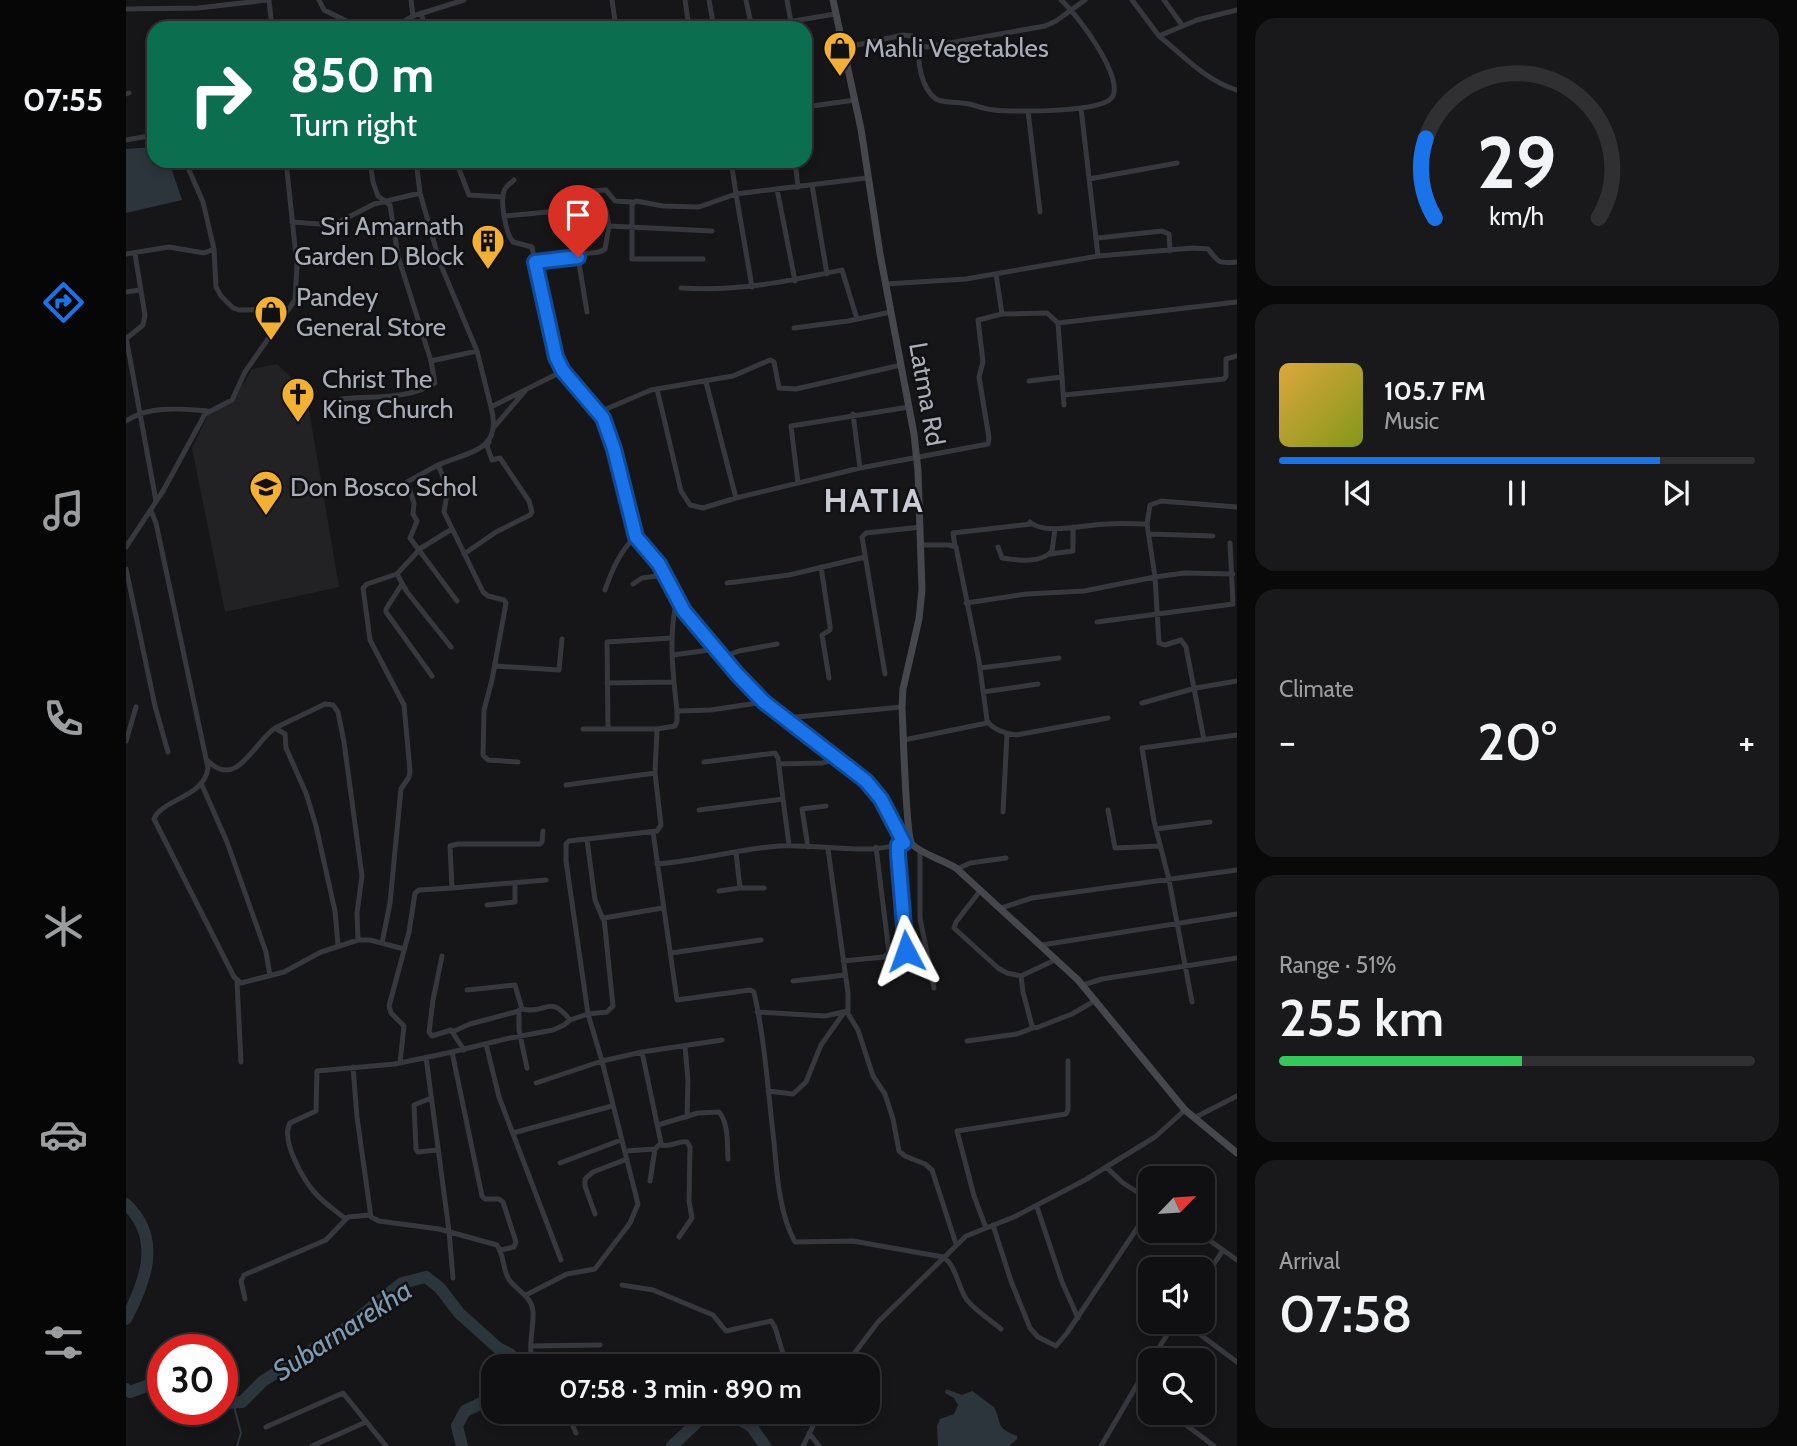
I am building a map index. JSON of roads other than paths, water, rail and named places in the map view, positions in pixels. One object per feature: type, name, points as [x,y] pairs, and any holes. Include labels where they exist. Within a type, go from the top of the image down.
[{"type":"street","points":[[126,9],[198,8],[269,0],[271,21]]},
{"type":"street","points":[[319,0],[324,10],[347,21]]},
{"type":"street","points":[[411,0],[413,16]]},
{"type":"street","points":[[405,21],[464,0]]},
{"type":"street","points":[[612,0],[615,21]]},
{"type":"street","points":[[685,0],[688,21]]},
{"type":"street","points":[[709,0],[714,21]]},
{"type":"street","points":[[746,0],[750,21]]},
{"type":"street","points":[[787,0],[791,20]]},
{"type":"street","name":"Latma Rd","points":[[833,0],[855,100],[916,459],[922,545],[921,603],[902,707],[906,818],[904,843]]},
{"type":"street","points":[[920,45],[918,58],[922,75],[936,99],[995,110],[1028,111],[1082,108],[1108,102],[1114,96],[1109,69],[1095,42],[1061,0]]},
{"type":"street","points":[[843,48],[903,36],[914,37],[920,45],[927,47],[1045,26],[1085,0]]},
{"type":"street","points":[[1132,0],[1159,36],[1207,76],[1237,90]]},
{"type":"street","points":[[1164,0],[1182,25]]},
{"type":"street","points":[[1159,36],[1182,25],[1237,10]]},
{"type":"street","points":[[421,13],[423,21]]},
{"type":"street","points":[[786,21],[835,14]]},
{"type":"street","points":[[812,106],[855,100]]},
{"type":"street","points":[[1082,108],[1098,256]]},
{"type":"street","points":[[1028,111],[1040,212]]},
{"type":"street","points":[[126,140],[147,136]]},
{"type":"street","points":[[1089,179],[1177,163]]},
{"type":"street","points":[[188,168],[203,202],[214,248],[216,287],[221,296],[233,308],[289,309]]},
{"type":"street","points":[[126,421],[139,413],[153,410],[208,411],[232,400],[246,372],[296,295],[298,278],[287,168]]},
{"type":"street","points":[[341,399],[394,398],[435,383],[432,361],[398,256],[391,208],[378,196],[371,168]]},
{"type":"street","points":[[417,168],[420,193],[444,276],[477,351],[495,427]]},
{"type":"street","points":[[459,168],[469,195],[503,197]]},
{"type":"street","points":[[733,168],[752,287]]},
{"type":"street","points":[[796,168],[798,187]]},
{"type":"street","points":[[575,210],[575,192],[608,190],[615,201],[699,207],[736,194],[867,178]]},
{"type":"street","points":[[514,180],[504,189],[503,197],[510,240],[532,247],[552,345],[563,371],[600,412],[614,449],[636,537],[666,575],[684,611],[764,702],[875,789],[904,843],[907,965]]},
{"type":"street","points":[[812,186],[827,274]]},
{"type":"street","points":[[777,189],[795,281]]},
{"type":"street","points":[[292,222],[333,225],[374,204],[420,193]]},
{"type":"street","points":[[632,202],[630,227],[631,253],[634,260],[704,259]]},
{"type":"street","points":[[505,216],[603,208],[607,211],[609,226],[604,251],[535,262]]},
{"type":"street","points":[[609,226],[712,231]]},
{"type":"street","points":[[1098,239],[1161,231],[1169,234],[1170,251]]},
{"type":"street","points":[[126,254],[169,247],[204,253],[214,248]]},
{"type":"street","points":[[886,284],[936,282],[1098,256],[1207,248],[1217,262],[1237,262]]},
{"type":"street","points":[[135,254],[145,316],[143,325],[126,337],[129,369],[156,501]]},
{"type":"street","points":[[578,257],[587,312]]},
{"type":"street","points":[[681,288],[752,287],[844,271],[857,319]]},
{"type":"street","points":[[996,274],[1002,314]]},
{"type":"street","points":[[126,292],[140,290]]},
{"type":"street","points":[[1058,323],[1237,302]]},
{"type":"street","points":[[794,328],[891,312]]},
{"type":"street","points":[[657,389],[674,469],[686,501],[694,508],[703,509],[736,498],[860,468],[989,443],[979,377],[983,362],[978,320],[1002,314],[1047,313],[1058,323],[1064,405]]},
{"type":"street","points":[[432,361],[477,351]]},
{"type":"street","points":[[1064,395],[1222,379],[1226,376],[1227,358],[1237,356]]},
{"type":"street","points":[[600,412],[657,389],[733,376],[770,360],[774,362],[779,388],[782,390],[901,365]]},
{"type":"street","points":[[491,407],[563,371]]},
{"type":"street","points":[[1029,381],[1062,377]]},
{"type":"street","points":[[706,382],[736,498]]},
{"type":"street","points":[[464,554],[496,531],[532,512],[529,501],[500,458],[492,460],[487,446],[495,427],[526,391],[520,393]]},
{"type":"street","points":[[798,483],[790,426],[909,407]]},
{"type":"street","points":[[126,547],[151,511],[208,411]]},
{"type":"street","points":[[853,414],[860,468]]},
{"type":"street","points":[[457,601],[410,540],[417,519],[413,514],[415,506],[407,482],[489,442]]},
{"type":"street","points":[[438,465],[448,488],[443,510],[464,554],[484,592],[506,603],[484,710],[483,755],[488,760],[518,762]]},
{"type":"street","points":[[1204,740],[1196,688],[1185,643],[1181,640],[1160,644],[1155,577],[1147,524],[1150,505],[1155,502],[1237,507]]},
{"type":"street","points":[[151,511],[156,523],[208,773],[201,783],[159,811],[154,819],[237,982],[242,1062]]},
{"type":"street","points":[[988,723],[953,533],[1031,523],[1040,528],[1055,529],[1104,524],[1147,524]]},
{"type":"street","points":[[884,674],[862,540],[864,534],[921,527]]},
{"type":"street","points":[[998,547],[1000,557],[1015,560],[1038,559],[1050,554],[1073,551],[1073,527]]},
{"type":"street","points":[[382,943],[390,903],[401,789],[409,777],[410,761],[404,705],[370,640],[363,588],[367,584],[397,574],[419,550],[452,529]]},
{"type":"street","points":[[1050,554],[1055,529]]},
{"type":"street","points":[[1149,534],[1213,536]]},
{"type":"street","points":[[605,590],[615,564],[628,543],[636,537]]},
{"type":"street","points":[[1097,622],[1233,604],[1230,543]]},
{"type":"street","points":[[922,545],[955,546]]},
{"type":"street","points":[[727,583],[769,579],[865,557]]},
{"type":"street","points":[[821,567],[830,623],[830,630],[822,635],[829,678]]},
{"type":"street","points":[[126,569],[155,706],[168,752]]},
{"type":"street","points":[[967,603],[1027,594],[1084,591],[1184,573],[1233,574]]},
{"type":"street","points":[[397,574],[452,647]]},
{"type":"street","points":[[633,584],[642,578],[666,575]]},
{"type":"street","points":[[402,584],[386,612],[432,676]]},
{"type":"street","points":[[583,729],[657,729],[675,726],[677,711],[672,638],[677,599]]},
{"type":"street","points":[[608,727],[607,642],[672,638]]},
{"type":"street","points":[[495,666],[559,670],[562,639]]},
{"type":"street","points":[[723,657],[777,644]]},
{"type":"street","points":[[673,655],[716,649]]},
{"type":"street","points":[[980,668],[1059,658]]},
{"type":"street","points":[[1142,702],[1237,681]]},
{"type":"street","points":[[607,683],[673,682]]},
{"type":"street","points":[[984,692],[1038,684]]},
{"type":"street","points":[[677,711],[711,710],[764,702]]},
{"type":"street","points":[[207,760],[222,769],[238,766],[275,728],[325,704],[333,705],[338,712],[346,750],[362,876],[357,913],[358,940]]},
{"type":"street","points":[[126,741],[136,707]]},
{"type":"street","points":[[786,718],[902,707]]},
{"type":"street","points":[[904,740],[988,723],[1007,734],[1022,735],[1108,718]]},
{"type":"street","points":[[275,728],[285,734],[286,748],[310,806],[335,911],[338,945]]},
{"type":"street","points":[[526,1296],[567,1274],[594,1269],[630,1223],[638,1204],[588,1014],[565,846],[569,841],[653,832],[659,829],[661,825],[655,773],[657,729]]},
{"type":"street","points":[[1003,812],[1007,734]]},
{"type":"street","points":[[1192,1002],[1142,748],[1237,735]]},
{"type":"street","points":[[704,762],[771,753],[777,755],[789,845]]},
{"type":"street","points":[[779,764],[822,763],[838,759]]},
{"type":"street","points":[[566,785],[655,773]]},
{"type":"street","points":[[201,783],[227,842],[266,952],[270,976]]},
{"type":"street","points":[[699,810],[783,799]]},
{"type":"street","points":[[808,847],[802,809],[826,806]]},
{"type":"street","points":[[1108,810],[1115,848],[1160,846]]},
{"type":"street","points":[[1156,829],[1210,821]]},
{"type":"street","points":[[452,888],[450,846],[540,844],[543,831]]},
{"type":"street","points":[[653,832],[677,1000],[752,990],[778,1178],[788,1225],[795,1242],[853,1241],[943,1257],[951,1265],[969,1302],[1001,1329]]},
{"type":"street","points":[[346,1219],[324,1202],[310,1186],[291,1151],[286,1131],[289,1123],[316,1111],[317,1071],[400,1063],[464,1050],[560,1028],[570,1020],[607,1012],[613,1006],[603,919],[595,900],[587,840]]},
{"type":"street","points":[[657,864],[789,845],[828,849],[876,848],[904,843],[940,858],[957,869],[1057,959],[1096,1000],[1185,1110],[1237,1153]]},
{"type":"street","points":[[843,961],[884,957],[889,953],[876,848]]},
{"type":"street","points":[[768,1091],[793,1094],[804,1086],[819,1048],[845,1013],[848,993],[828,849]]},
{"type":"street","points":[[920,850],[920,918],[934,988]]},
{"type":"street","points":[[736,852],[740,888]]},
{"type":"street","points":[[957,869],[966,864],[1006,858]]},
{"type":"street","points":[[1001,908],[1032,898],[1237,870]]},
{"type":"street","points":[[400,1063],[404,1026],[391,1013],[389,1006],[415,893],[419,890],[546,880]]},
{"type":"street","points":[[487,905],[515,902],[515,883]]},
{"type":"street","points":[[719,891],[764,888]]},
{"type":"street","points":[[980,891],[954,928],[998,968],[1021,976],[1057,959]]},
{"type":"street","points":[[603,919],[662,908]]},
{"type":"street","points":[[1042,945],[1237,914]]},
{"type":"street","points":[[237,982],[284,972],[338,945],[358,940],[404,949]]},
{"type":"street","points":[[671,953],[761,940]]},
{"type":"street","points":[[442,956],[432,1000],[429,1032],[432,1036],[447,1030],[453,1032],[464,1050]]},
{"type":"street","points":[[1083,985],[1102,979],[1237,958]]},
{"type":"street","points":[[793,981],[845,975]]},
{"type":"street","points":[[1021,976],[1028,1017],[1033,1028]]},
{"type":"street","points":[[467,990],[515,985],[520,1009],[520,1037],[527,1068]]},
{"type":"street","points":[[967,1041],[1017,1034],[1054,1022],[1096,1000]]},
{"type":"street","points":[[453,1032],[464,1026],[520,1009],[528,1011],[558,1006],[570,1020]]},
{"type":"street","points":[[757,1012],[825,1016],[845,1013]]},
{"type":"street","points":[[845,1013],[858,1030],[873,1076],[885,1094],[900,1151],[932,1170],[956,1244]]},
{"type":"street","points":[[536,1083],[602,1061],[722,1040]]},
{"type":"street","points":[[486,1044],[497,1088],[561,1260]]},
{"type":"street","points":[[685,1046],[687,1117]]},
{"type":"street","points":[[452,1052],[482,1196],[503,1202],[516,1242],[514,1247],[501,1250]]},
{"type":"street","points":[[642,1052],[658,1125],[658,1147],[650,1181]]},
{"type":"street","points":[[426,1057],[453,1278]]},
{"type":"street","points":[[1068,1061],[1068,1113],[957,1131],[974,1196],[990,1227],[1032,1332],[1056,1346],[1138,1227]]},
{"type":"street","points":[[353,1068],[370,1215]]},
{"type":"street","points":[[1194,1118],[1237,1096]]},
{"type":"street","points":[[431,1098],[414,1105],[416,1149],[418,1152],[437,1150]]},
{"type":"street","points":[[513,1133],[612,1106]]},
{"type":"street","points":[[854,1354],[878,1322],[966,1236],[1037,1207],[1155,1137],[1185,1110]]},
{"type":"street","points":[[658,1125],[712,1111],[721,1113],[728,1160]]},
{"type":"street","points":[[560,1163],[621,1140]]},
{"type":"street","points":[[625,1152],[687,1142],[690,1147],[689,1200],[692,1218],[679,1237]]},
{"type":"street","points":[[595,1214],[585,1179],[593,1172],[627,1159]]},
{"type":"street","points":[[1106,1167],[1138,1192]]},
{"type":"street","points":[[1037,1207],[1077,1318]]},
{"type":"street","points":[[245,1299],[241,1279],[244,1275],[326,1240],[346,1219],[370,1215],[379,1220],[449,1231],[495,1244],[501,1250],[507,1276],[526,1296],[533,1313],[533,1354]]},
{"type":"street","points":[[1213,1243],[1237,1260]]},
{"type":"street","points":[[1215,1262],[1223,1250]]},
{"type":"street","points":[[622,1286],[653,1290],[713,1315],[728,1331],[771,1321],[783,1354]]},
{"type":"street","points":[[1199,1334],[1237,1362]]},
{"type":"street","points":[[531,1346],[600,1345]]},
{"type":"street","points":[[1101,1446],[1138,1382]]},
{"type":"street","points":[[266,1427],[343,1393],[386,1446]]},
{"type":"street","points":[[312,1446],[366,1422]]},
{"type":"street","points":[[572,1424],[576,1433]]},
{"type":"street","points":[[803,1446],[814,1424]]},
{"type":"street","points":[[1186,1425],[1214,1446]]},
{"type":"street","points":[[809,1433],[819,1446]]},
{"type":"waterway","name":"Subarnarekha","points":[[126,1204],[137,1217],[147,1245],[147,1260],[140,1290],[126,1319]]},
{"type":"waterway","name":"Subarnarekha","points":[[238,1402],[242,1402],[263,1381],[345,1329],[402,1283],[426,1277],[440,1288],[459,1313],[498,1348],[510,1354]]},
{"type":"waterway","name":"Subarnarekha","points":[[126,1389],[130,1392],[147,1386]]},
{"type":"waterway","name":"Subarnarekha","points":[[462,1446],[457,1426],[465,1411],[481,1403]]},
{"type":"waterway","points":[[237,1446],[241,1433],[238,1422]]},
{"type":"waterway","name":"Subarnarekha","points":[[672,1446],[695,1424]]},
{"type":"waterway","name":"Subarnarekha","points":[[747,1424],[765,1446]]},
{"type":"place","name":"Mahli Vegetables","points":[[840,78]]},
{"type":"place","name":"Sri Amarnath Garden D Block","points":[[488,271]]},
{"type":"place","name":"Pandey General Store","points":[[271,342]]},
{"type":"place","name":"Christ The King Church","points":[[298,424]]},
{"type":"place","name":"Don Bosco Schol","points":[[266,517]]},
{"type":"district","name":"HATIA","points":[[874,500]]}]
